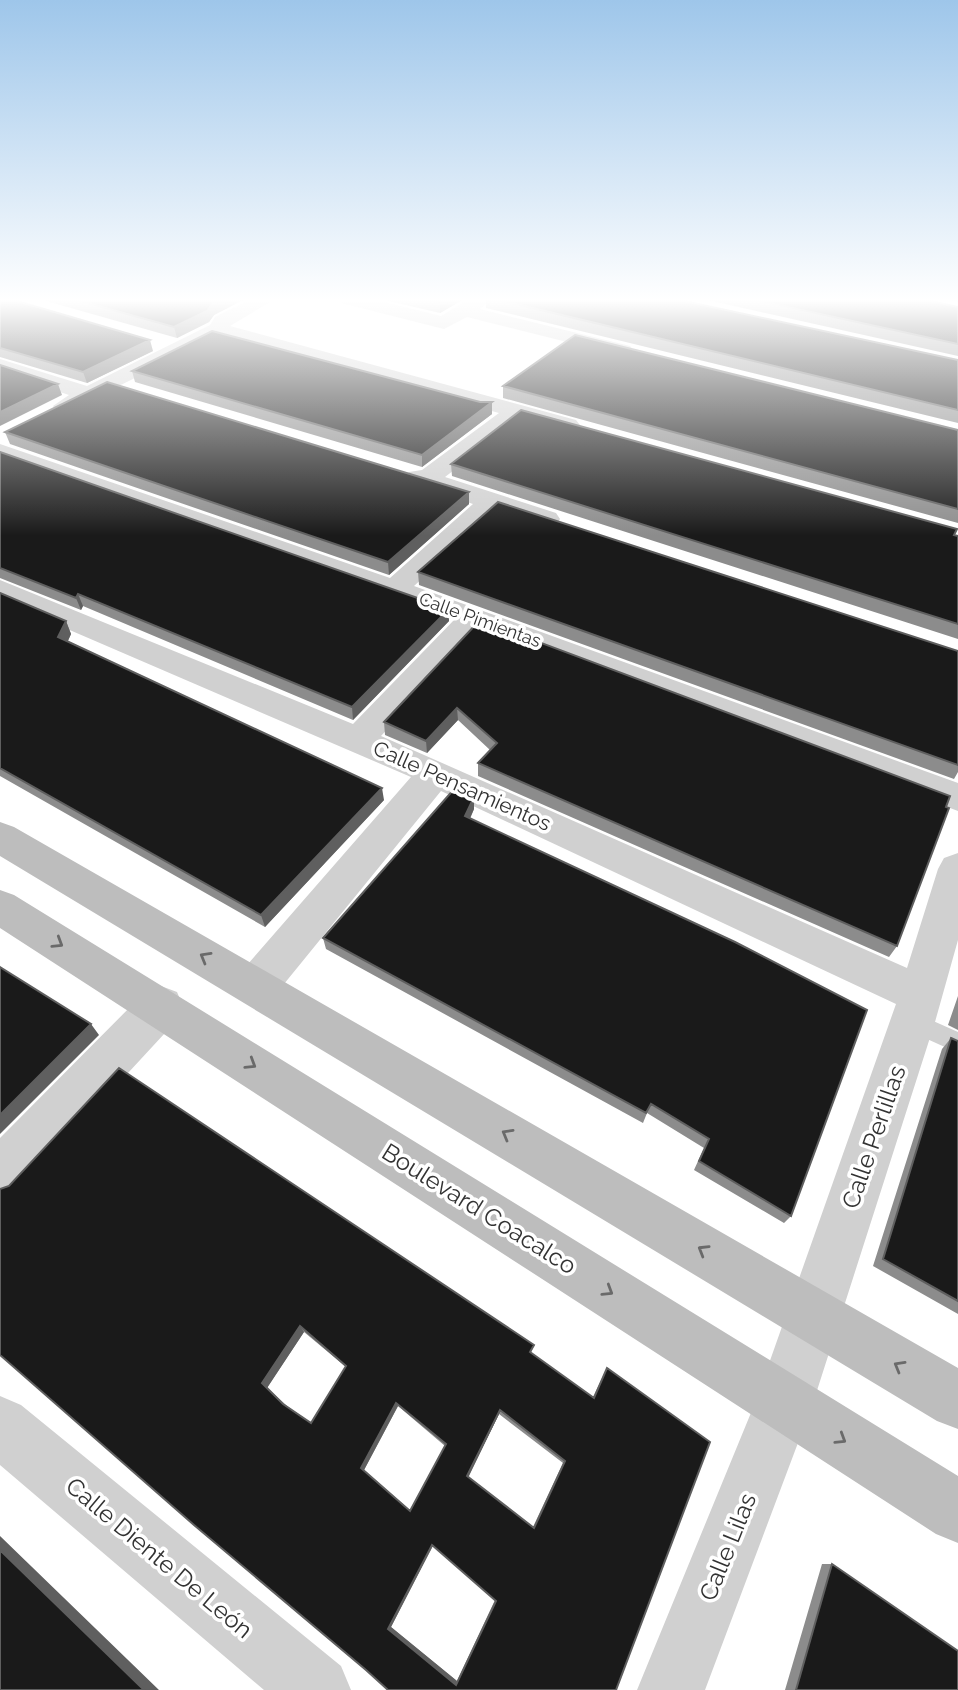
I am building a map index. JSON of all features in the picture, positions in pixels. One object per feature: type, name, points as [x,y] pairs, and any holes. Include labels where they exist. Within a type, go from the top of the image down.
[{"type":"main road","points":[[0,837],[958,1400]]},
{"type":"main road","name":"Boulevard Coacalco","points":[[0,907],[958,1512]]},
{"type":"street","points":[[53,378],[99,389],[149,396]]},
{"type":"street","points":[[44,416],[120,378]]},
{"type":"street","points":[[396,378],[596,433]]},
{"type":"street","points":[[427,480],[516,411]]},
{"type":"street","name":"Calle Pimientas","points":[[4,441],[394,589],[958,797]]},
{"type":"street","points":[[387,467],[572,527]]},
{"type":"street","points":[[394,589],[492,501]]},
{"type":"street","name":"Calle Pensamientos","points":[[0,589],[435,773],[916,1008]]},
{"type":"street","points":[[358,740],[474,617]]},
{"type":"street","points":[[256,986],[435,773]]},
{"type":"street","name":"Calle Perlillas","points":[[784,1403],[916,1008],[958,869]]},
{"type":"street","points":[[0,1174],[160,1006]]},
{"type":"street","name":"Calle Lilas","points":[[671,1690],[784,1403]]},
{"type":"street","name":"Calle Diente De León","points":[[0,1426],[317,1690]]},
{"type":"lane","points":[[916,1008],[958,1043]]},
{"type":"building","points":[[0,378],[39,378],[58,384],[0,412]]},
{"type":"building","points":[[156,378],[389,378],[480,402],[492,402],[422,455]]},
{"type":"building","points":[[514,378],[748,378],[958,430],[958,509],[503,386]]},
{"type":"building","points":[[824,378],[958,378],[958,410]]},
{"type":"building","points":[[107,382],[469,492],[388,562],[5,432]]},
{"type":"building","points":[[521,410],[957,529],[954,535],[958,536],[958,624],[451,464]]},
{"type":"building","points":[[0,452],[449,609],[352,707],[78,594],[76,598],[0,568]]},
{"type":"building","points":[[498,502],[958,651],[958,765],[418,572]]},
{"type":"building","points":[[0,593],[66,621],[58,637],[382,788],[261,915],[0,768]]},
{"type":"building","points":[[480,620],[950,796],[946,807],[949,808],[897,946],[478,763],[497,743],[457,708],[426,741],[384,722]]},
{"type":"building","points":[[455,788],[474,797],[465,816],[735,942],[867,1010],[791,1216],[699,1161],[709,1139],[651,1104],[646,1113],[323,938]]},
{"type":"building","points":[[0,967],[91,1024],[0,1115]]},
{"type":"building","points":[[951,1038],[958,1041],[958,1301],[883,1259]]},
{"type":"building","points":[[119,1068],[534,1345],[530,1352],[594,1398],[607,1368],[710,1442],[616,1690],[388,1690],[0,1355],[0,1189],[9,1186]],"holes":[[[300,1326],[346,1366],[311,1423],[283,1404],[262,1383]],[[396,1403],[446,1444],[410,1511],[361,1468]],[[500,1410],[565,1461],[534,1528],[467,1476]],[[432,1545],[496,1601],[456,1685],[388,1629]]]},
{"type":"building","points":[[0,1550],[144,1690],[0,1690]]},
{"type":"building","points":[[832,1564],[958,1651],[958,1690],[796,1690]]}]
